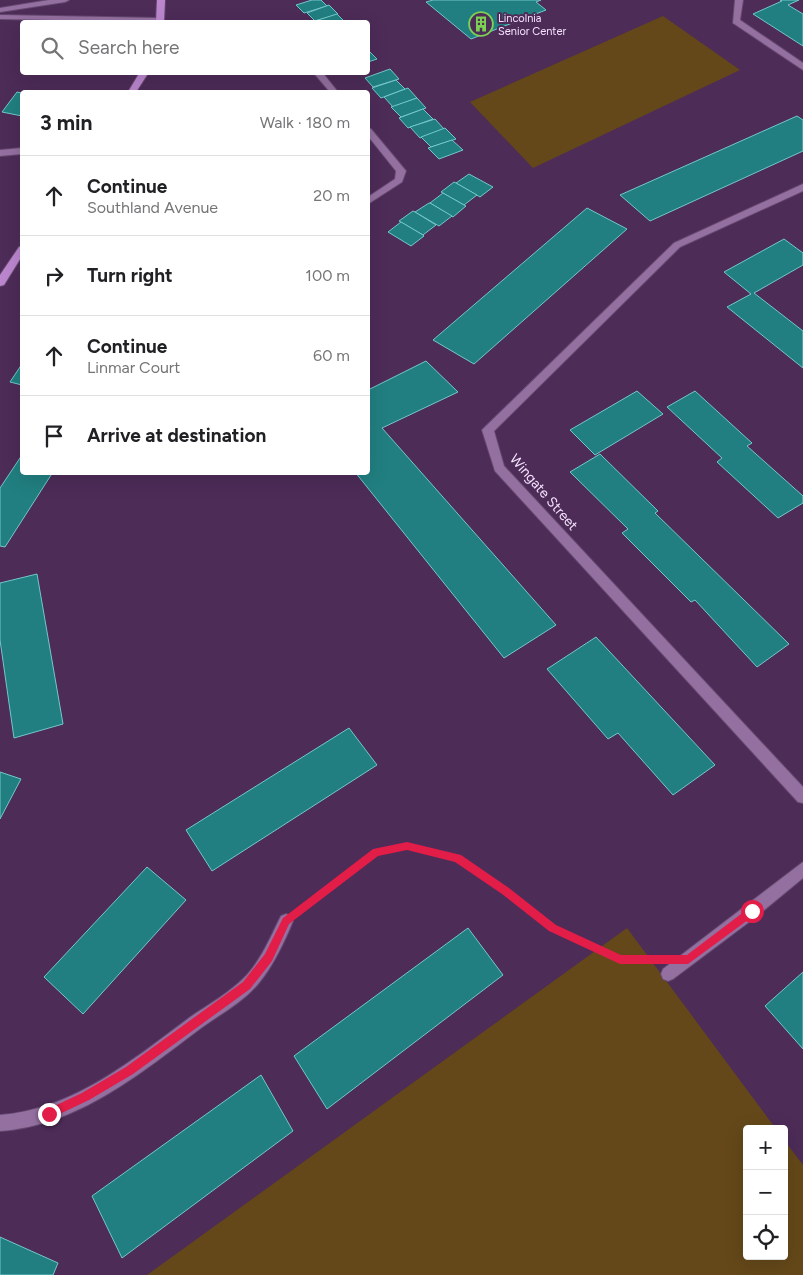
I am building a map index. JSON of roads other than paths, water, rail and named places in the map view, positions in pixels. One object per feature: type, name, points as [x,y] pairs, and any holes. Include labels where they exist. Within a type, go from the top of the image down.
[{"type":"main road","points":[[160,20],[161,0]]},
{"type":"main road","points":[[133,90],[143,75]]},
{"type":"main road","points":[[0,283],[20,252]]},
{"type":"street","points":[[0,10],[65,0]]},
{"type":"street","points":[[739,0],[736,21],[803,67]]},
{"type":"street","points":[[0,17],[120,20]]},
{"type":"street","points":[[320,75],[332,90]]},
{"type":"street","points":[[370,133],[401,171],[399,180],[370,200]]},
{"type":"street","points":[[0,152],[20,151]]},
{"type":"street","name":"Wingate Street","points":[[803,187],[677,245],[488,430],[500,468],[803,797]]},
{"type":"street","points":[[668,974],[752,911],[803,868]]},
{"type":"street","points":[[0,1123],[15,1124],[49,1114],[130,1071],[246,986],[268,957],[286,921]]},
{"type":"place","name":"Lincolnia Senior Center","points":[[481,24]]}]
